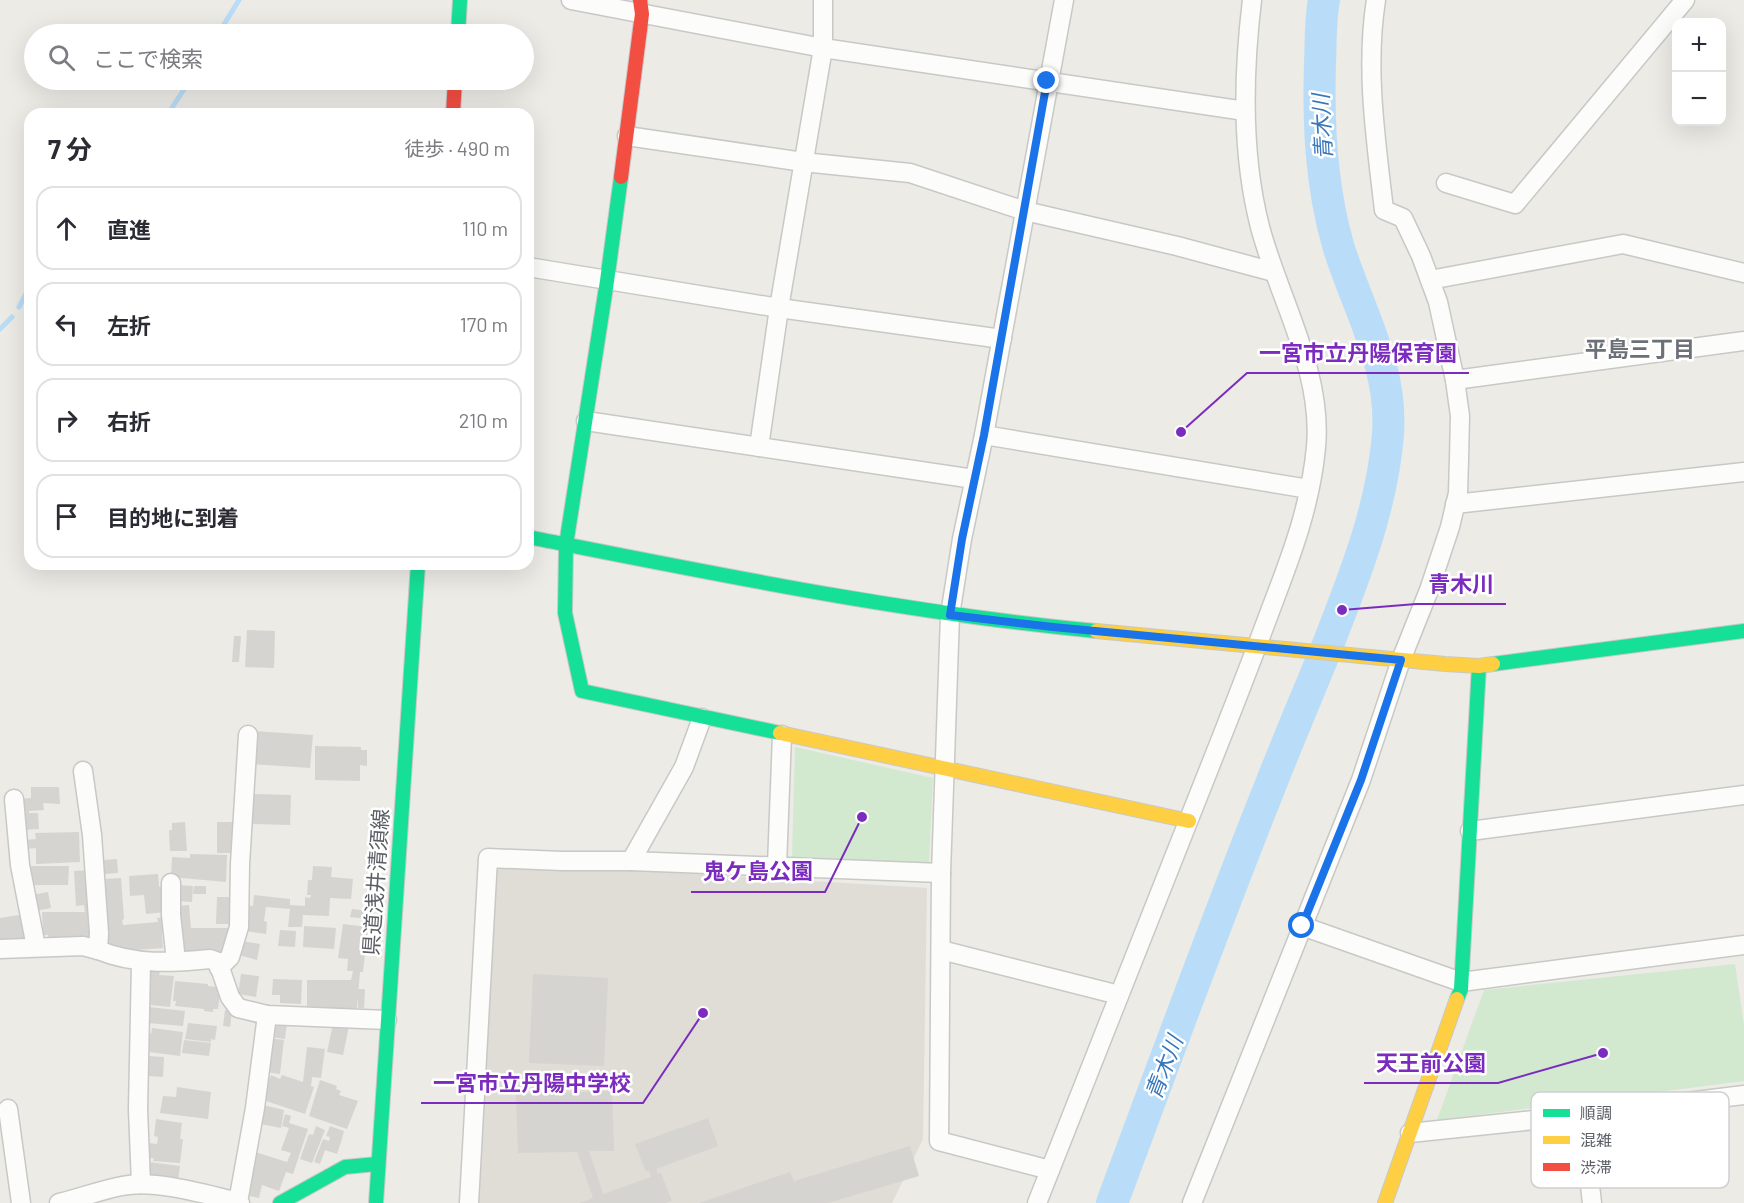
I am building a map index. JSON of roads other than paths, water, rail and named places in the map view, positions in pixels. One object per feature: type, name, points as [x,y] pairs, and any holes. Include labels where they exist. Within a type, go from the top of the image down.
[{"type":"street","points":[[459,24],[460,0]]},
{"type":"street","points":[[571,0],[641,7],[823,48],[1245,111]]},
{"type":"street","points":[[759,447],[779,308],[823,48],[823,0]]},
{"type":"street","points":[[1050,1170],[939,1141],[941,873],[950,615],[962,539],[984,435],[1047,81],[1064,0]]},
{"type":"street","points":[[1037,1203],[1257,646],[1299,534],[1309,489],[1316,448],[1317,405],[1302,350],[1260,227],[1249,171],[1245,111],[1248,33],[1252,0]]},
{"type":"street","points":[[1192,1203],[1361,780],[1394,659],[1429,590],[1450,527],[1458,493],[1460,416],[1455,380],[1438,302],[1403,218],[1384,210],[1373,86],[1372,52],[1376,0]]},
{"type":"street","points":[[1446,183],[1515,204],[1685,0]]},
{"type":"street","points":[[641,7],[627,136],[607,281],[566,545],[565,613],[582,691],[1189,821]]},
{"type":"street","points":[[453,108],[454,90]]},
{"type":"street","points":[[627,136],[803,162],[910,173],[1025,212],[1177,246],[1274,272]]},
{"type":"street","points":[[1430,280],[1623,244],[1744,273]]},
{"type":"street","points":[[534,268],[779,308],[1002,339]]},
{"type":"street","points":[[1455,380],[1744,341]]},
{"type":"street","points":[[586,421],[974,479]]},
{"type":"street","points":[[984,435],[1309,489]]},
{"type":"street","points":[[1455,504],[1744,472]]},
{"type":"street","points":[[534,538],[756,582],[950,615],[1053,627],[1479,666],[1744,631]]},
{"type":"street","name":"県道浅井清須線","points":[[376,1203],[418,570]]},
{"type":"street","points":[[1385,1203],[1461,989],[1479,666]]},
{"type":"street","points":[[631,861],[684,767],[702,718]]},
{"type":"street","points":[[219,968],[230,957],[239,927],[240,864],[248,735]]},
{"type":"street","points":[[777,866],[782,735]]},
{"type":"street","points":[[84,771],[92,835],[99,933],[98,950]]},
{"type":"street","points":[[1470,831],[1744,795]]},
{"type":"street","points":[[14,799],[20,865],[36,948]]},
{"type":"street","points":[[469,1203],[488,858],[941,873]]},
{"type":"street","points":[[171,883],[171,915],[176,961]]},
{"type":"street","points":[[1302,926],[1461,982],[1744,945]]},
{"type":"street","points":[[0,949],[83,946],[117,958],[141,963],[210,959],[218,962],[230,997],[238,1008],[267,1015],[387,1020]]},
{"type":"street","points":[[941,950],[1119,995]]},
{"type":"street","points":[[141,963],[138,1110],[141,1184]]},
{"type":"street","points":[[59,1203],[124,1185],[141,1184],[186,1190],[215,1200],[239,1203],[255,1108],[267,1015]]},
{"type":"street","points":[[1729,1097],[1744,1095]]},
{"type":"street","points":[[8,1109],[21,1203]]},
{"type":"street","points":[[1410,1132],[1531,1120]]},
{"type":"street","points":[[282,1202],[345,1167],[377,1164]]},
{"type":"street","points":[[1590,1188],[1592,1203]]},
{"type":"waterway","points":[[224,24],[239,0]]},
{"type":"waterway","name":"青木川","points":[[1112,1203],[1227,896],[1347,595],[1373,516],[1385,462],[1388,434],[1385,384],[1372,337],[1338,245],[1324,178],[1320,132],[1321,24],[1324,0]]},
{"type":"waterway","points":[[172,108],[184,90]]},
{"type":"waterway","points":[[19,307],[24,297]]},
{"type":"waterway","points":[[0,329],[12,317]]},
{"type":"place","name":"一宮市立丹陽保育園","points":[[1181,432]]},
{"type":"place","name":"青木川","points":[[1342,610]]},
{"type":"place","name":"鬼ケ島公園","points":[[862,817]]},
{"type":"place","name":"一宮市立丹陽中学校","points":[[703,1013]]},
{"type":"place","name":"天王前公園","points":[[1603,1053]]},
{"type":"district","name":"平島三丁目","points":[[1640,348]]}]
